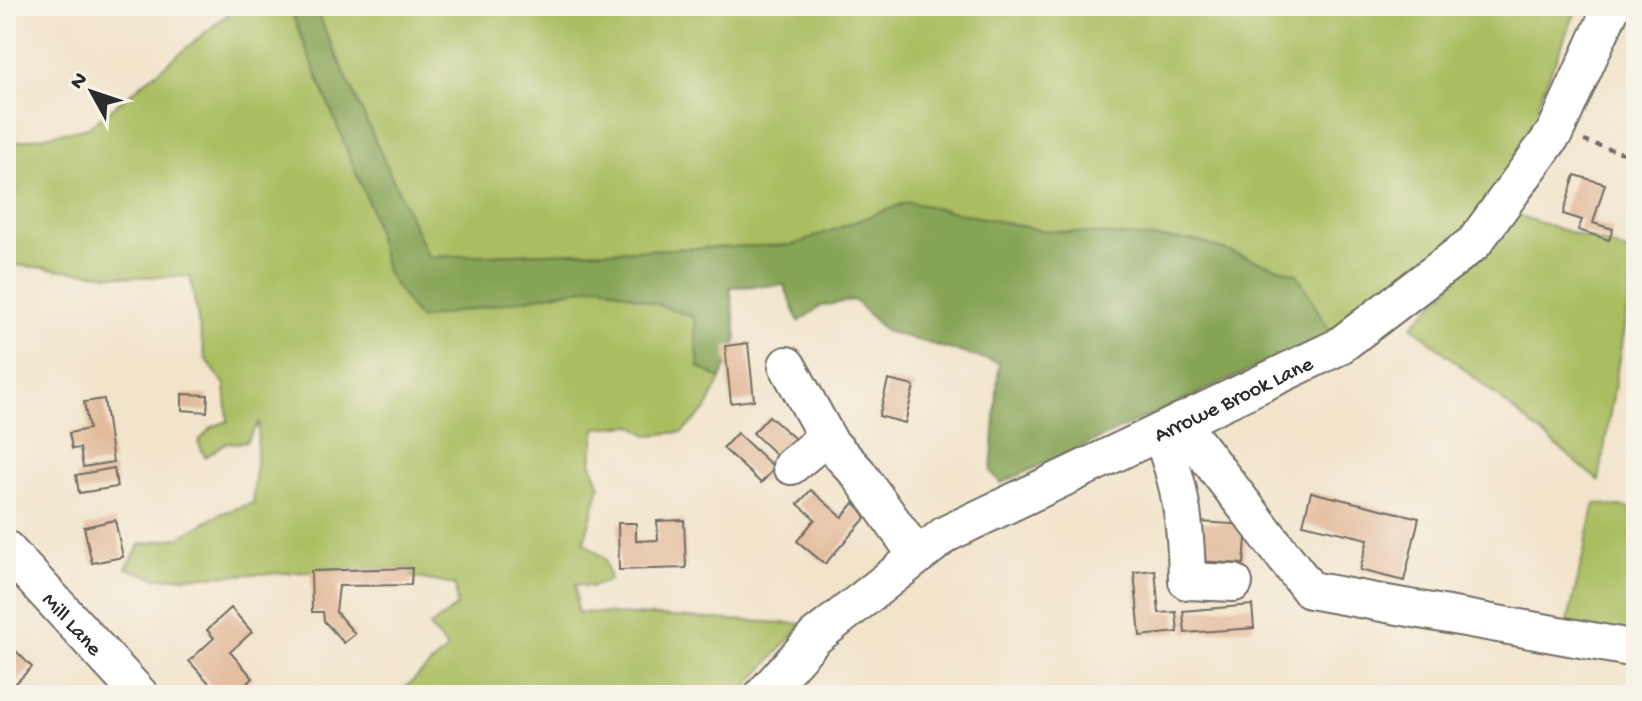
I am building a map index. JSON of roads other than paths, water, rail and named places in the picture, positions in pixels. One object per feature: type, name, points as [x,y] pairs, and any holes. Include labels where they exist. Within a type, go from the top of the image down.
[{"type":"street","name":"Arrowe Brook Lane","points":[[763,695],[815,637],[946,534],[1338,347],[1474,243],[1555,132],[1612,6]]},
{"type":"street","points":[[787,365],[830,443],[858,473],[917,556]]},
{"type":"street","points":[[1170,427],[1186,520],[1187,581],[1234,583]]},
{"type":"street","points":[[1170,427],[1310,590],[1636,649]]},
{"type":"street","points":[[791,466],[818,444],[830,443]]},
{"type":"street","name":"Mill Lane","points":[[6,549],[140,695]]}]
